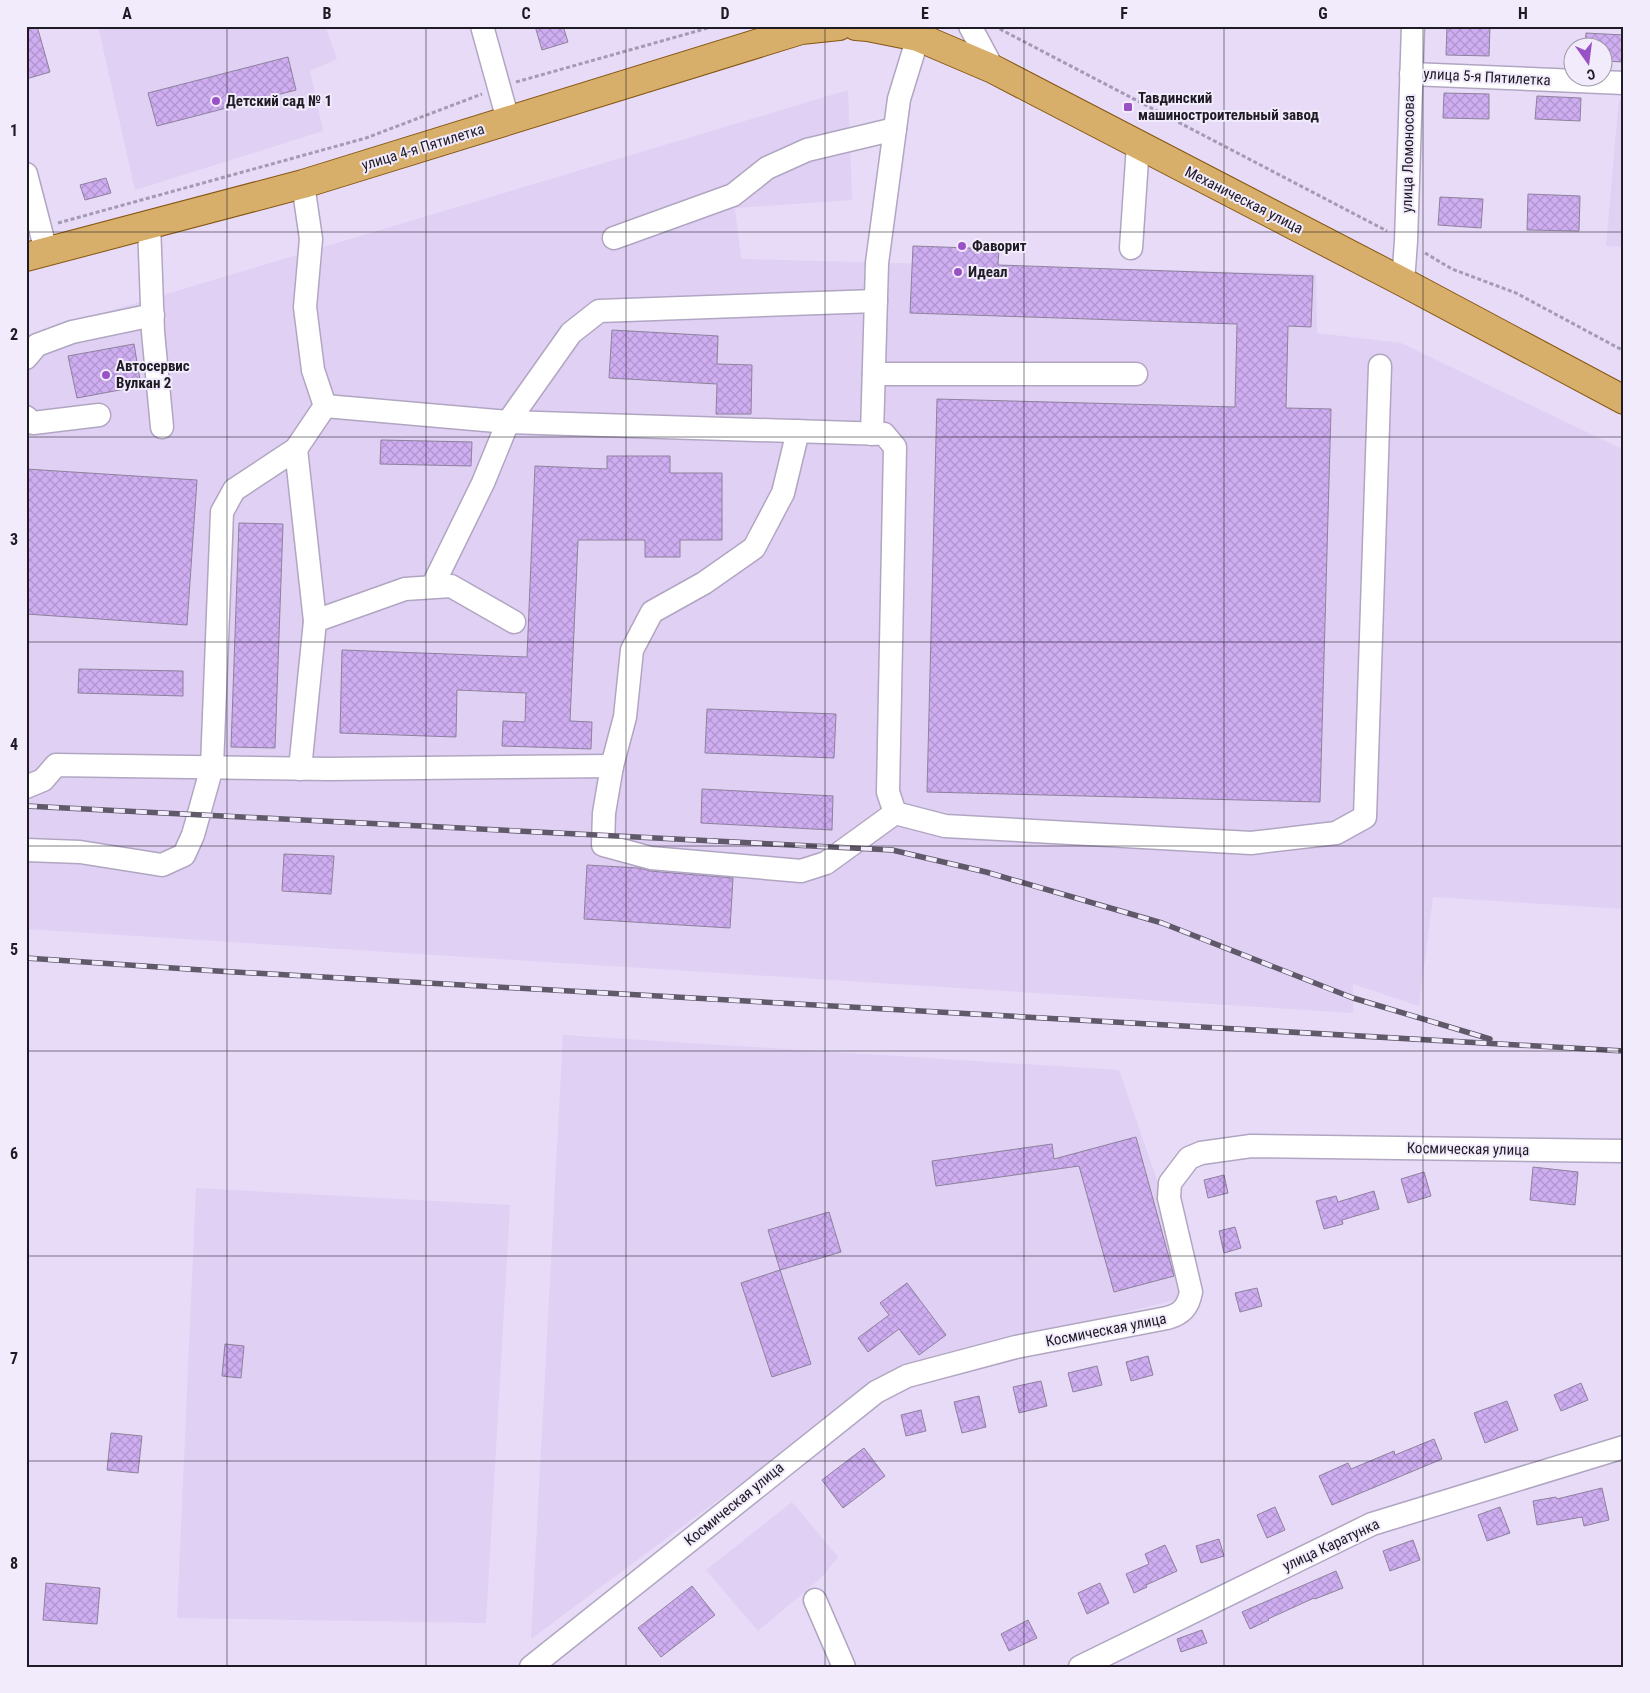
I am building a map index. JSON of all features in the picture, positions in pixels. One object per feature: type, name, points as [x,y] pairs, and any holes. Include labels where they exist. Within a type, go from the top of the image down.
[{"type":"main road","points":[[808,28],[839,26]]},
{"type":"main road","name":"Механическая улица","points":[[856,26],[918,37],[993,69],[1403,282],[1624,400]]},
{"type":"main road","name":"улица 4-я Пятилетка","points":[[36,254],[303,184],[808,28]]},
{"type":"street","points":[[482,26],[508,120]]},
{"type":"street","points":[[970,26],[993,69]]},
{"type":"street","name":"улица Ломоносова","points":[[1403,282],[1413,26]]},
{"type":"street","points":[[872,434],[877,262],[899,99],[918,37]]},
{"type":"street","name":"улица 5-я Пятилетка","points":[[1410,74],[1624,83]]},
{"type":"street","points":[[614,238],[733,195],[767,168],[807,150],[895,128]]},
{"type":"street","points":[[1131,248],[1138,145]]},
{"type":"street","points":[[26,174],[36,254]]},
{"type":"street","points":[[303,184],[311,239],[304,307],[313,370],[325,406]]},
{"type":"street","points":[[149,224],[153,316],[162,427]]},
{"type":"street","points":[[432,587],[483,483],[508,422],[571,333],[598,311],[876,301]]},
{"type":"street","points":[[26,358],[37,345],[72,332],[153,316]]},
{"type":"street","points":[[895,813],[945,826],[1251,843],[1336,833],[1365,817],[1380,366]]},
{"type":"street","points":[[874,374],[1136,374]]},
{"type":"street","points":[[325,406],[508,422],[884,434],[895,447],[888,792],[895,813]]},
{"type":"street","points":[[26,850],[80,852],[162,865],[184,855],[193,836],[212,767],[222,512],[234,490],[296,449],[325,406]]},
{"type":"street","points":[[26,417],[33,423],[99,415]]},
{"type":"street","points":[[798,432],[783,493],[754,548],[704,583],[652,612],[632,650],[625,717],[612,766],[604,813],[603,845],[650,858],[802,871],[826,863],[895,813]]},
{"type":"street","points":[[296,449],[315,621],[300,769]]},
{"type":"street","points":[[315,621],[405,589],[452,586],[514,622]]},
{"type":"street","points":[[26,787],[43,780],[56,764],[300,769],[612,766]]},
{"type":"street","name":"Космическая улица","points":[[531,1667],[876,1392],[907,1376],[1016,1347],[1167,1318],[1175,1316],[1184,1310],[1189,1302],[1191,1292],[1169,1198],[1170,1183],[1189,1158],[1201,1153],[1251,1146],[1624,1151]]},
{"type":"street","name":"улица Каратунка","points":[[1080,1667],[1372,1524],[1624,1448]]},
{"type":"street","points":[[815,1600],[844,1667]]},
{"type":"path","points":[[54,224],[366,138],[499,87],[715,26]]},
{"type":"path","points":[[994,26],[1406,241],[1452,269],[1516,293],[1624,351]]},
{"type":"shaded area","name":"Детский сад № 1","points":[[98,26],[325,26],[337,59],[310,71],[323,131],[135,190]]},
{"type":"shaded area","points":[[848,90],[852,200],[735,208],[741,259],[1316,274],[1317,333],[1401,343],[1624,450],[1624,909],[1433,897],[1419,1006],[1353,984],[1353,1013],[26,929],[26,336]]},
{"type":"shaded area","points":[[1619,99],[1624,99],[1624,247],[1606,246]]},
{"type":"shaded area","points":[[563,1035],[1119,1070],[1158,1183],[1183,1298],[893,1370],[531,1639]]},
{"type":"shaded area","points":[[196,1188],[510,1205],[486,1623],[177,1618]]},
{"type":"shaded area","points":[[792,1502],[838,1557],[822,1577],[758,1631],[706,1570]]},
{"type":"building","points":[[26,26],[37,26],[50,72],[26,79]]},
{"type":"building","points":[[535,26],[563,26],[568,42],[542,50]]},
{"type":"building","points":[[1447,26],[1490,26],[1489,56],[1446,55]]},
{"type":"building","points":[[1586,33],[1624,35],[1624,62],[1612,61],[1612,38],[1586,38]]},
{"type":"building","points":[[288,57],[296,90],[157,126],[148,93]]},
{"type":"building","points":[[1444,93],[1489,94],[1489,119],[1443,118]]},
{"type":"building","points":[[1537,96],[1581,98],[1580,121],[1535,119]]},
{"type":"building","points":[[106,178],[111,193],[85,200],[80,185]]},
{"type":"building","points":[[1528,194],[1580,196],[1579,231],[1527,230]]},
{"type":"building","points":[[1440,197],[1483,199],[1481,228],[1438,225]]},
{"type":"building","points":[[913,246],[999,249],[998,265],[1313,276],[1311,327],[1288,326],[1286,408],[1331,409],[1320,802],[927,792],[937,399],[1235,407],[1237,324],[910,313]]},
{"type":"building","points":[[612,330],[718,336],[717,364],[752,365],[751,414],[716,414],[717,384],[609,378]]},
{"type":"building","name":"Автосервис Вулкан 2","points":[[134,344],[141,386],[77,398],[68,356]]},
{"type":"building","points":[[381,440],[472,442],[471,466],[380,464]]},
{"type":"building","points":[[607,456],[670,456],[670,473],[722,473],[722,540],[680,540],[680,557],[645,557],[645,540],[578,540],[570,721],[592,722],[591,749],[502,746],[503,721],[525,722],[526,693],[457,690],[456,737],[340,733],[342,650],[527,657],[535,466],[607,469]]},
{"type":"building","points":[[26,469],[197,480],[187,625],[26,614]]},
{"type":"building","points":[[239,523],[283,524],[275,748],[231,747]]},
{"type":"building","points":[[79,669],[183,671],[183,696],[78,693]]},
{"type":"building","points":[[707,709],[836,714],[834,758],[705,753]]},
{"type":"building","points":[[702,789],[833,796],[832,830],[701,823]]},
{"type":"building","points":[[284,854],[334,856],[331,894],[282,891]]},
{"type":"building","points":[[587,865],[639,868],[650,871],[733,878],[730,928],[584,919]]},
{"type":"building","points":[[1136,1137],[1174,1276],[1114,1292],[1079,1166],[936,1186],[932,1161],[1052,1144],[1054,1159]]},
{"type":"building","points":[[1533,1167],[1578,1172],[1575,1205],[1530,1200]]},
{"type":"building","points":[[1424,1172],[1431,1196],[1408,1203],[1401,1179]]},
{"type":"building","points":[[1224,1175],[1228,1193],[1208,1198],[1204,1180]]},
{"type":"building","points":[[1374,1191],[1379,1209],[1342,1220],[1343,1224],[1324,1229],[1316,1201],[1336,1196],[1338,1202]]},
{"type":"building","points":[[829,1212],[841,1252],[780,1270],[768,1230]]},
{"type":"building","points":[[1235,1227],[1241,1248],[1224,1253],[1219,1231]]},
{"type":"building","points":[[780,1270],[811,1364],[772,1377],[741,1283]]},
{"type":"building","points":[[907,1283],[946,1335],[919,1355],[899,1329],[868,1352],[858,1338],[889,1315],[880,1303]]},
{"type":"building","points":[[1257,1288],[1262,1306],[1240,1312],[1235,1293]]},
{"type":"building","points":[[225,1344],[244,1346],[241,1378],[222,1376]]},
{"type":"building","points":[[1148,1356],[1153,1375],[1131,1381],[1126,1362]]},
{"type":"building","points":[[1097,1366],[1102,1385],[1073,1392],[1068,1373]]},
{"type":"building","points":[[1041,1381],[1047,1406],[1019,1413],[1013,1387]]},
{"type":"building","points":[[1581,1383],[1588,1400],[1561,1411],[1554,1395]]},
{"type":"building","points":[[979,1396],[986,1427],[962,1433],[954,1402]]},
{"type":"building","points":[[1507,1401],[1518,1430],[1485,1443],[1474,1413]]},
{"type":"building","points":[[921,1410],[926,1431],[906,1436],[901,1415]]},
{"type":"building","points":[[111,1433],[142,1436],[138,1473],[107,1470]]},
{"type":"building","points":[[1434,1439],[1442,1459],[1332,1505],[1319,1476],[1348,1463],[1351,1469],[1394,1451],[1395,1455]]},
{"type":"building","points":[[864,1448],[885,1476],[843,1508],[822,1480]]},
{"type":"building","points":[[1602,1488],[1609,1520],[1584,1526],[1582,1517],[1537,1525],[1533,1501],[1556,1497],[1557,1499]]},
{"type":"building","points":[[1275,1507],[1285,1530],[1267,1538],[1257,1515]]},
{"type":"building","points":[[1500,1507],[1510,1533],[1487,1541],[1478,1515]]},
{"type":"building","points":[[1219,1539],[1224,1556],[1201,1563],[1196,1546]]},
{"type":"building","points":[[1413,1540],[1420,1560],[1390,1571],[1383,1551]]},
{"type":"building","points":[[1165,1545],[1177,1571],[1146,1585],[1147,1587],[1134,1593],[1126,1574],[1149,1564],[1145,1554]]},
{"type":"building","points":[[1336,1571],[1343,1588],[1314,1598],[1250,1629],[1242,1612]]},
{"type":"building","points":[[46,1583],[100,1588],[97,1624],[43,1620]]},
{"type":"building","points":[[1100,1583],[1109,1603],[1087,1614],[1078,1593]]},
{"type":"building","points":[[692,1586],[715,1615],[661,1657],[638,1628]]},
{"type":"building","points":[[1028,1620],[1037,1638],[1009,1651],[1001,1634]]},
{"type":"building","points":[[1202,1630],[1207,1643],[1181,1652],[1177,1639]]},
{"type":"railway","points":[[26,806],[892,850],[986,872],[1162,923],[1353,998],[1490,1039]]},
{"type":"railway","points":[[26,958],[217,971],[1624,1051]]},
{"type":"place","name":"Детский сад № 1","points":[[216,101]]},
{"type":"place","name":"Тавдинский машиностроительный завод","points":[[1128,107]]},
{"type":"place","name":"Фаворит","points":[[962,246]]},
{"type":"place","name":"Идеал","points":[[958,272]]},
{"type":"place","name":"Автосервис Вулкан 2","points":[[106,375]]}]
